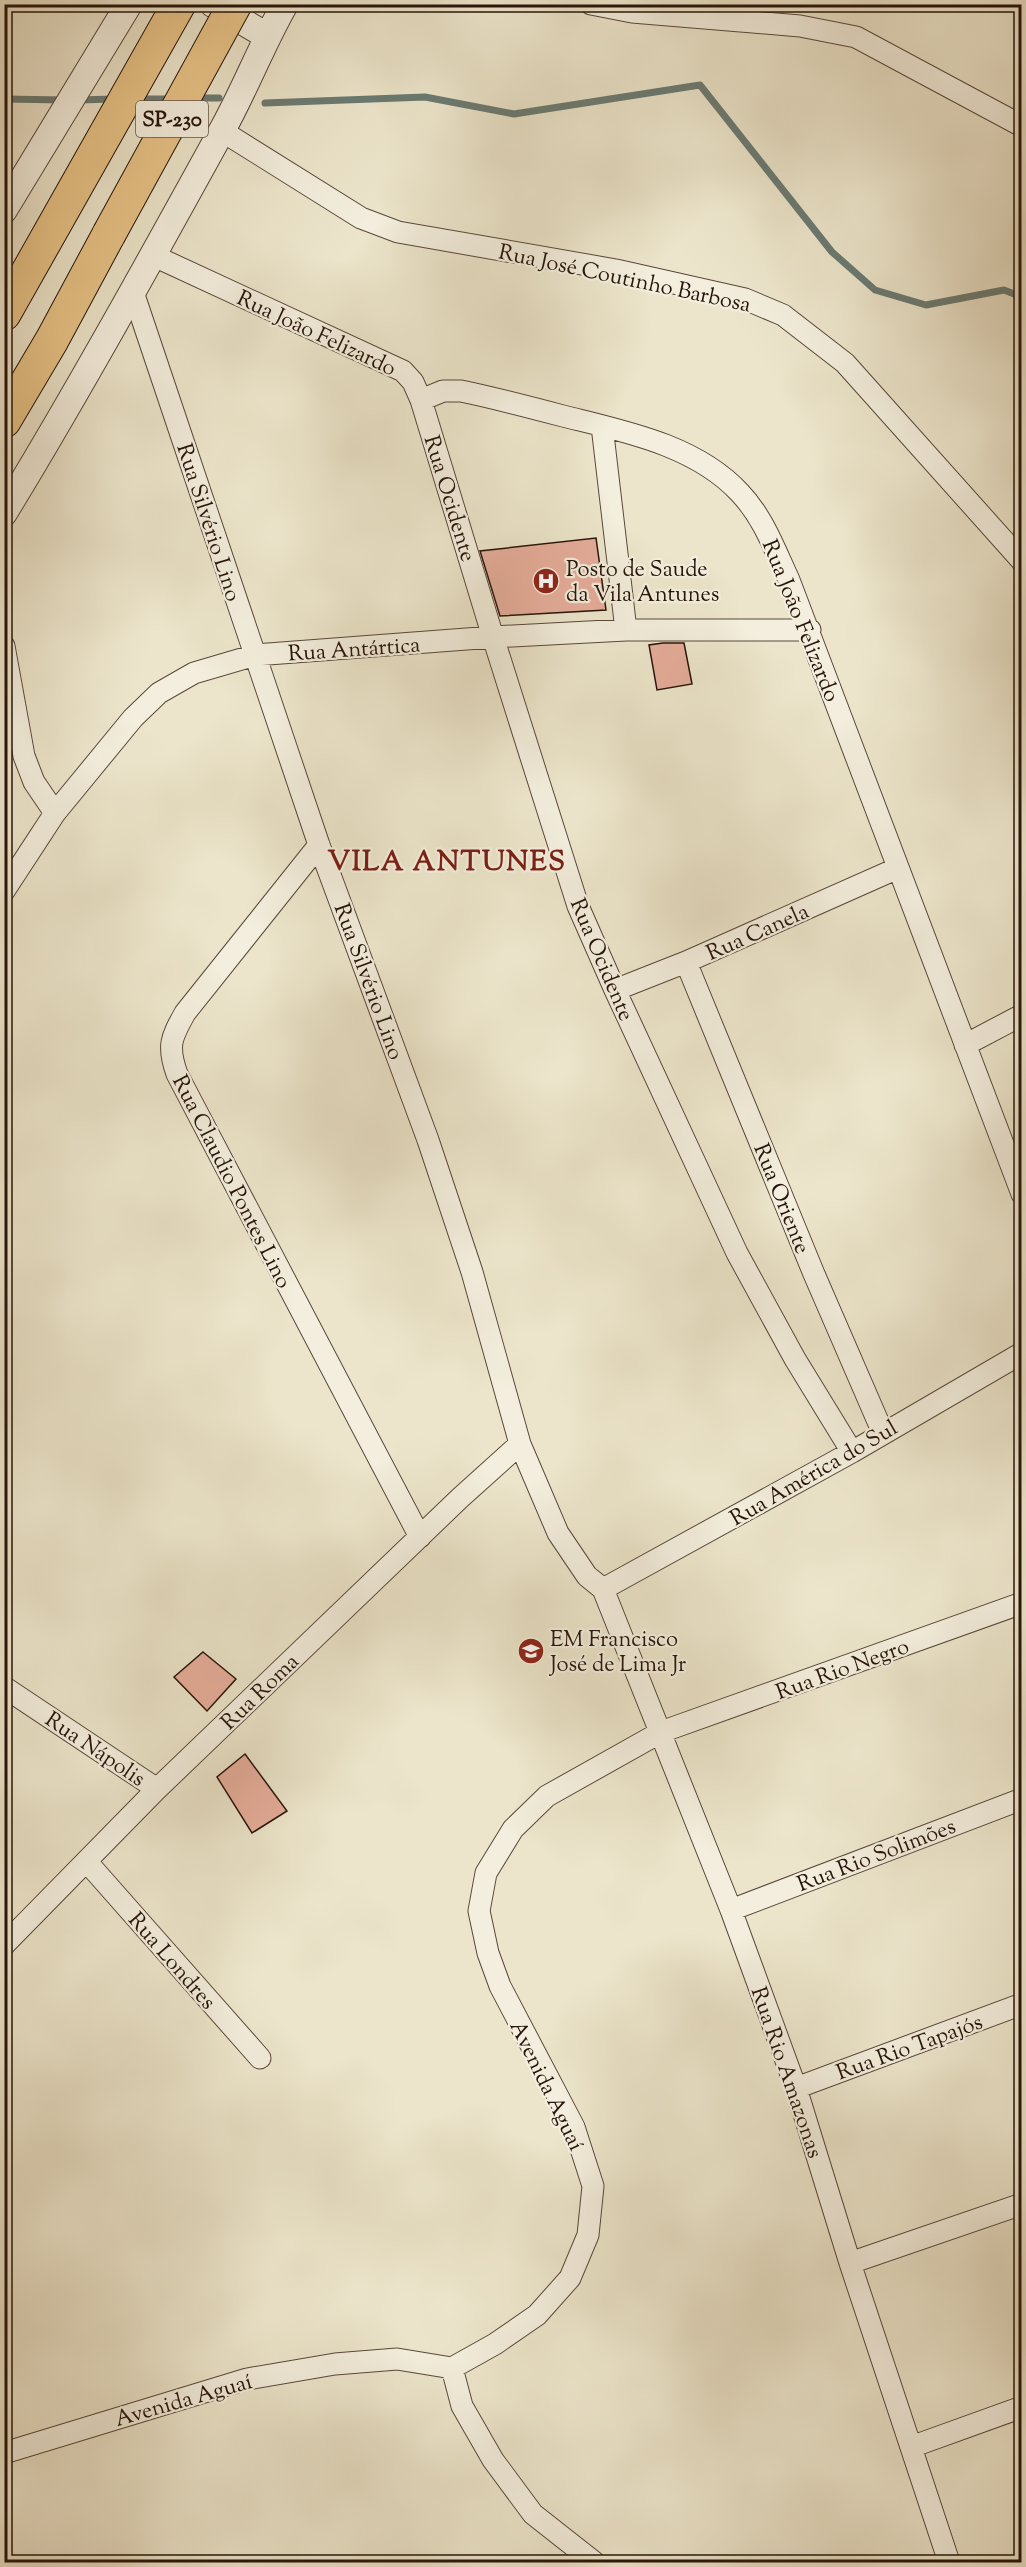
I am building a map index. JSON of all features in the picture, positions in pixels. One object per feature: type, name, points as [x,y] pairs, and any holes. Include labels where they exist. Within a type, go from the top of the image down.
[{"type":"highway","name":"SP-230","points":[[4,314],[179,4]]},
{"type":"highway","name":"SP-230","points":[[4,421],[52,340],[235,4]]},
{"type":"street","points":[[4,210],[129,4]]},
{"type":"street","points":[[213,4],[267,36]]},
{"type":"street","points":[[4,513],[134,292],[152,255],[222,131],[267,36],[285,4]]},
{"type":"street","points":[[591,4],[633,12],[800,26],[856,37],[1022,126]]},
{"type":"street","name":"Rua José Coutinho Barbosa","points":[[222,131],[361,218],[398,232],[638,275],[745,299],[783,315],[845,363],[1022,561]]},
{"type":"street","name":"Rua João Felizardo","points":[[152,255],[403,371],[413,382],[421,399],[443,391],[461,391],[602,426],[664,445],[707,466],[740,493],[764,525],[810,630],[1022,1194]]},
{"type":"street","name":"Rua Silvério Lino","points":[[134,292],[320,845],[428,1140],[472,1272],[520,1444],[558,1533],[587,1576],[603,1589]]},
{"type":"street","name":"Rua Ocidente","points":[[421,399],[578,906],[737,1253],[795,1359],[852,1452]]},
{"type":"street","points":[[602,426],[626,630]]},
{"type":"street","name":"Rua Antártica","points":[[4,891],[55,813],[133,718],[159,693],[194,672],[255,656],[493,637],[626,630],[810,630]]},
{"type":"street","points":[[4,646],[24,756],[34,782],[55,813]]},
{"type":"street","name":"Rua Claudio Pontes Lino","points":[[320,845],[185,1013],[171,1037],[170,1056],[177,1074],[420,1537]]},
{"type":"street","name":"Rua Canela","points":[[615,990],[686,962],[898,868]]},
{"type":"street","name":"Rua Oriente","points":[[686,962],[814,1274],[883,1433]]},
{"type":"street","points":[[965,1045],[1022,1015]]},
{"type":"street","name":"Rua América do Sul","points":[[603,1589],[852,1452],[1022,1353]]},
{"type":"street","name":"Rua Roma","points":[[4,1945],[157,1789],[520,1444]]},
{"type":"street","name":"Rua Rio Amazonas","points":[[603,1589],[731,1910],[796,2088],[850,2263],[911,2446],[942,2561]]},
{"type":"street","name":"Rua Rio Negro","points":[[661,1732],[1022,1603]]},
{"type":"street","name":"Rua Nápolis","points":[[4,1686],[157,1789]]},
{"type":"street","name":"Avenida Aguaí","points":[[4,2453],[247,2379],[335,2364],[397,2359],[452,2368],[495,2344],[537,2315],[570,2278],[588,2235],[593,2186],[574,2127],[500,1986],[488,1953],[479,1911],[486,1873],[513,1829],[547,1796],[661,1732]]},
{"type":"street","name":"Rua Rio Solimões","points":[[731,1910],[1022,1799]]},
{"type":"street","name":"Rua Londres","points":[[87,1862],[260,2058]]},
{"type":"street","name":"Rua Rio Tapajós","points":[[796,2088],[1022,2004]]},
{"type":"street","points":[[850,2263],[1022,2204]]},
{"type":"street","points":[[452,2368],[462,2406],[493,2460],[533,2514],[594,2562]]},
{"type":"street","points":[[911,2446],[1022,2407]]},
{"type":"building","name":"Posto de Saude da Vila Antunes","points":[[596,538],[606,610],[500,616],[480,551]]},
{"type":"building","points":[[684,643],[692,684],[657,690],[649,645]]},
{"type":"building","points":[[203,1652],[236,1679],[207,1711],[174,1677]]},
{"type":"building","points":[[245,1754],[287,1811],[252,1833],[217,1777]]},
{"type":"waterway","points":[[265,103],[425,97],[514,114],[700,85],[832,252],[875,290],[926,305],[1004,290],[1022,297]]},
{"type":"waterway","points":[[195,98],[219,98]]},
{"type":"waterway","points":[[4,99],[64,100]]},
{"type":"waterway","points":[[78,100],[115,99]]},
{"type":"waterway","points":[[135,99],[172,99]]},
{"type":"place","name":"Posto de Saude da Vila Antunes","points":[[546,581]]},
{"type":"place","name":"EM Francisco José de Lima Jr","points":[[531,1651]]},
{"type":"district","name":"VILA ANTUNES","points":[[447,860]]}]
